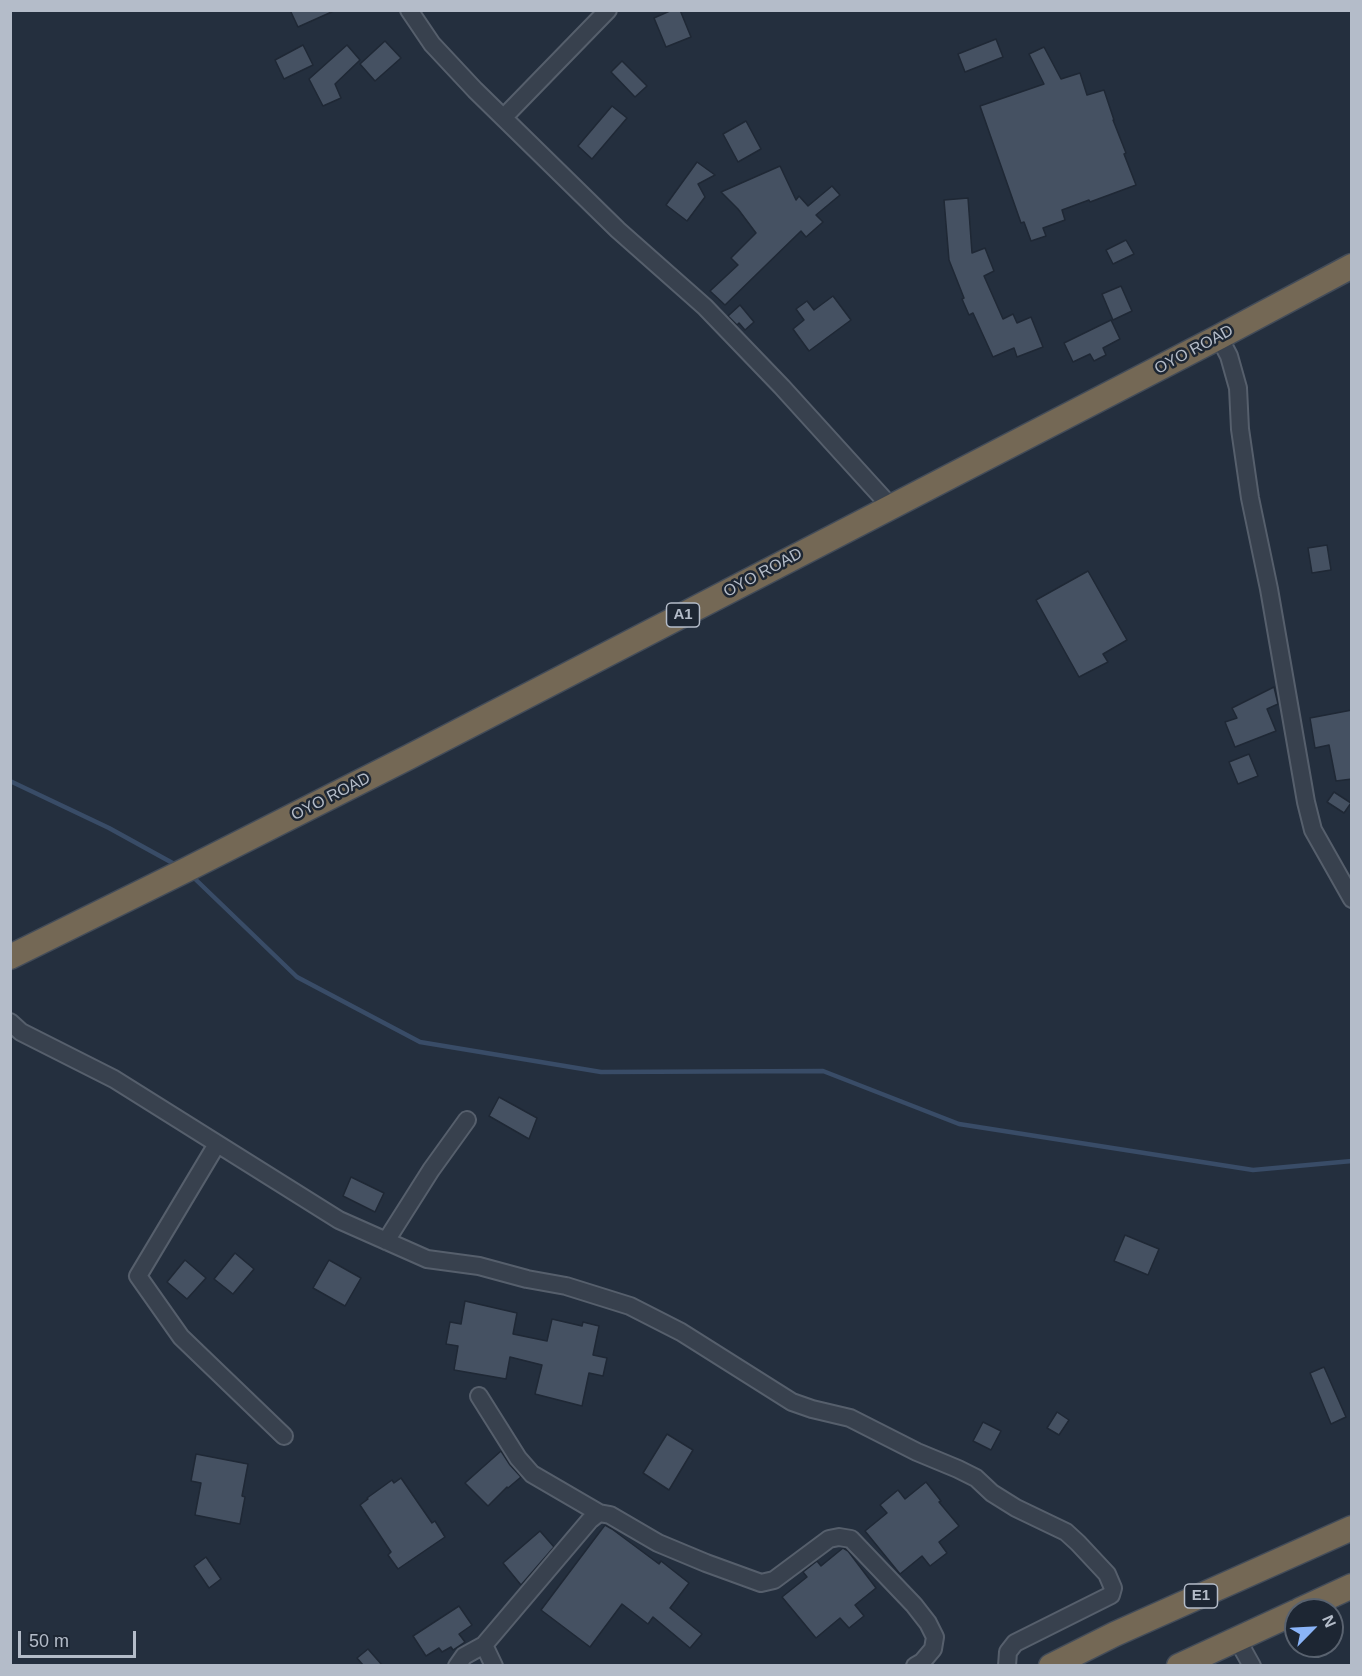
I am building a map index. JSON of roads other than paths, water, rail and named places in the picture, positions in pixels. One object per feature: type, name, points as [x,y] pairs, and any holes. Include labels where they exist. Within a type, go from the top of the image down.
[{"type":"highway","name":"OYO ROAD","points":[[10,957],[409,758],[1352,266]]},
{"type":"highway","name":"E1","points":[[1051,1665],[1352,1528]]},
{"type":"highway","points":[[1326,1598],[1352,1586]]},
{"type":"highway","points":[[1179,1665],[1284,1617]]},
{"type":"street","points":[[504,117],[608,10]]},
{"type":"street","points":[[412,11],[432,44],[618,230],[705,307],[782,387],[891,507]]},
{"type":"street","points":[[1219,337],[1229,356],[1238,388],[1240,429],[1250,498],[1269,589],[1306,802],[1313,830],[1352,899]]},
{"type":"street","points":[[10,1022],[21,1032],[114,1079],[339,1220],[427,1259],[478,1266],[527,1279],[566,1286],[630,1306],[681,1332],[792,1402],[850,1418],[917,1452],[950,1465],[975,1478],[992,1493],[1016,1508],[1066,1532],[1107,1574],[1113,1588],[1112,1595],[1014,1643],[1008,1652],[1007,1665]]},
{"type":"street","points":[[386,1241],[431,1170],[467,1120]]},
{"type":"street","points":[[217,1144],[138,1276],[181,1337],[284,1436]]},
{"type":"street","points":[[479,1396],[518,1458],[532,1474],[599,1513],[610,1515],[658,1543],[706,1563],[761,1583],[774,1580],[829,1539],[839,1536],[851,1539],[914,1605],[928,1623],[935,1637],[933,1649],[922,1662],[915,1665]]},
{"type":"street","points":[[457,1665],[464,1656],[484,1645],[590,1520],[599,1513]]},
{"type":"street","points":[[1237,1639],[1252,1665]]},
{"type":"street","points":[[484,1645],[494,1665]]},
{"type":"waterway","points":[[10,781],[109,828],[178,866]]},
{"type":"waterway","points":[[192,876],[297,977],[420,1042],[601,1072],[823,1071],[959,1124],[1253,1170],[1352,1161]]}]
